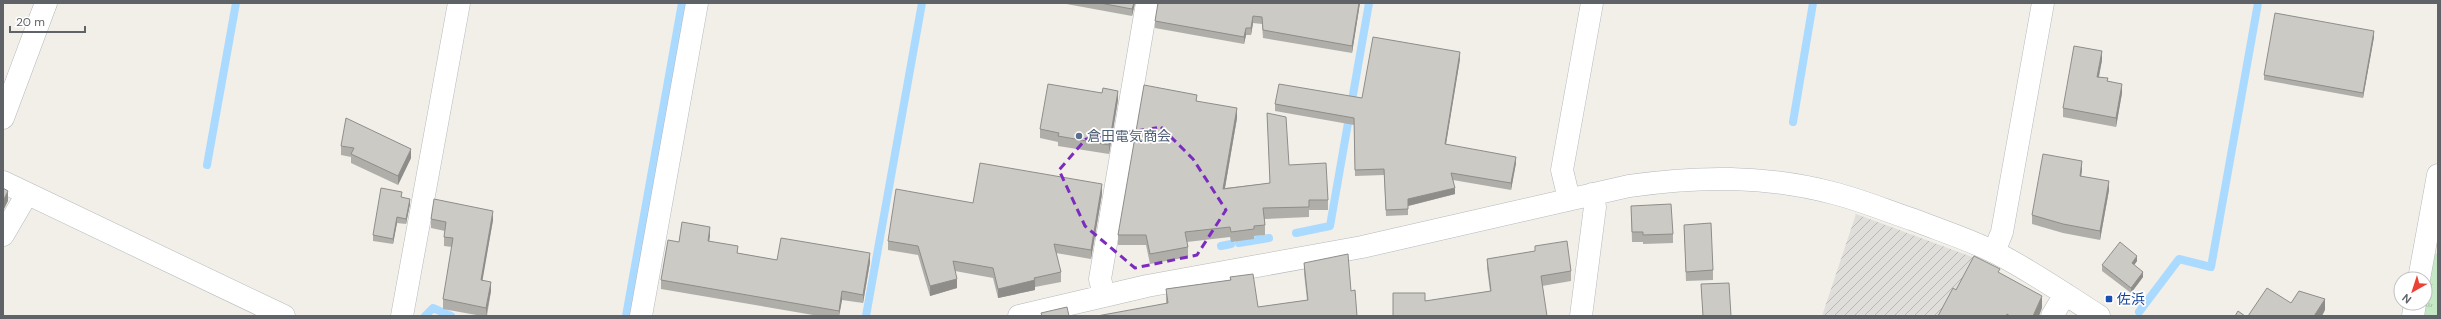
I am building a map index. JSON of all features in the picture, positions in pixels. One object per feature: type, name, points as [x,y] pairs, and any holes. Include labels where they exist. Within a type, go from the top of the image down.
[{"type":"street","points":[[3,118],[46,3]]},
{"type":"street","points":[[402,316],[458,3]]},
{"type":"street","points":[[641,316],[697,3]]},
{"type":"street","points":[[1104,295],[1100,279],[1147,3]]},
{"type":"street","points":[[1569,199],[1562,170],[1592,3]]},
{"type":"street","points":[[1994,252],[2002,232],[2043,3]]},
{"type":"street","points":[[2421,271],[2438,175]]},
{"type":"street","points":[[1019,316],[1104,295],[1362,247],[1592,194],[1670,180],[1711,178],[1752,179],[1793,184],[1834,193],[1873,205],[1994,252],[2099,316]]},
{"type":"street","points":[[3,182],[284,316]]},
{"type":"street","points":[[3,235],[28,194]]},
{"type":"street","points":[[1581,316],[1595,208],[1592,194]]},
{"type":"street","points":[[2052,316],[2065,294]]},
{"type":"highlighted area","points":[[1161,127],[1193,159],[1226,210],[1197,255],[1135,268],[1085,226],[1059,170],[1086,139]]},
{"type":"shaded area","points":[[1856,214],[1975,258],[1943,316],[1822,316]]},
{"type":"green space","points":[[2434,253],[2438,254],[2438,316],[2423,316],[2424,311],[2433,311],[2433,271],[2431,271]]},
{"type":"building","points":[[1100,3],[1134,3],[1132,9]]},
{"type":"building","points":[[1158,3],[1359,3],[1352,46],[1263,30],[1262,17],[1253,16],[1251,28],[1246,28],[1244,37],[1155,21]]},
{"type":"building","points":[[2275,13],[2374,31],[2363,93],[2264,75]]},
{"type":"building","points":[[1373,37],[1460,52],[1445,144],[1516,157],[1511,183],[1451,173],[1455,188],[1408,199],[1408,209],[1386,210],[1384,169],[1355,170],[1354,118],[1275,104],[1279,84],[1362,98]]},
{"type":"building","points":[[2074,46],[2102,51],[2097,77],[2108,78],[2107,81],[2122,84],[2116,118],[2063,108]]},
{"type":"building","points":[[1048,84],[1102,93],[1103,88],[1118,91],[1109,145],[1058,136],[1059,133],[1040,129]]},
{"type":"building","points":[[1144,85],[1197,95],[1196,101],[1237,108],[1223,189],[1270,183],[1267,113],[1286,117],[1289,165],[1326,163],[1328,200],[1309,200],[1309,207],[1263,208],[1265,225],[1254,226],[1254,229],[1231,232],[1230,227],[1185,232],[1188,247],[1150,254],[1146,235],[1118,235]]},
{"type":"building","points":[[346,118],[411,149],[398,176],[351,154],[354,148],[341,146]]},
{"type":"building","points":[[2043,154],[2082,161],[2080,176],[2109,181],[2100,231],[2063,224],[2032,215]]},
{"type":"building","points":[[980,163],[1102,184],[1091,250],[1054,244],[1061,272],[1034,278],[1035,280],[998,289],[993,268],[953,261],[957,279],[930,286],[918,246],[888,241],[896,189],[973,203]]},
{"type":"building","points":[[3,188],[8,191],[3,201]]},
{"type":"building","points":[[381,188],[402,192],[401,197],[410,199],[406,219],[397,217],[393,239],[373,235]]},
{"type":"building","points":[[434,199],[493,211],[481,280],[491,282],[486,308],[443,299],[453,238],[444,237],[446,222],[431,219]]},
{"type":"building","points":[[1671,204],[1673,234],[1643,235],[1643,232],[1632,232],[1631,206]]},
{"type":"building","points":[[682,222],[710,227],[708,241],[738,246],[737,253],[777,260],[781,238],[870,253],[863,295],[842,291],[839,311],[661,280],[668,240],[679,242]]},
{"type":"building","points":[[1711,223],[1713,270],[1686,272],[1684,225]]},
{"type":"building","points":[[1567,241],[1571,271],[1541,276],[1547,316],[1393,316],[1393,293],[1425,293],[1425,301],[1491,291],[1487,259],[1535,251],[1535,246]]},
{"type":"building","points":[[2120,242],[2137,256],[2132,263],[2143,272],[2131,288],[2102,265]]},
{"type":"building","points":[[1348,254],[1351,291],[1355,290],[1357,316],[1097,316],[1168,303],[1166,289],[1231,280],[1230,277],[1253,274],[1258,307],[1308,300],[1304,263]]},
{"type":"building","points":[[1974,256],[2000,269],[1998,272],[2042,296],[2033,316],[2010,316],[2007,314],[2006,316],[1938,316],[1953,288],[1956,290]]},
{"type":"building","points":[[1729,283],[1731,316],[1703,316],[1701,284]]},
{"type":"building","points":[[2267,288],[2291,303],[2299,291],[2325,299],[2314,316],[2248,316]]},
{"type":"building","points":[[1067,307],[1069,316],[1042,316],[1041,313]]},
{"type":"building","points":[[2238,311],[2245,316],[2235,316]]},
{"type":"waterway","points":[[207,165],[236,3]]},
{"type":"waterway","points":[[626,316],[682,3]]},
{"type":"waterway","points":[[866,316],[922,3]]},
{"type":"waterway","points":[[1296,233],[1330,226],[1369,3]]},
{"type":"waterway","points":[[1793,122],[1813,3]]},
{"type":"waterway","points":[[2139,312],[2179,259],[2211,267],[2258,3]]},
{"type":"waterway","points":[[1239,243],[1269,238]]},
{"type":"waterway","points":[[1221,246],[1231,244]]},
{"type":"waterway","points":[[425,316],[433,308],[451,316]]},
{"type":"place","name":"倉田電気商会","points":[[1079,136]]},
{"type":"place","name":"佐浜","points":[[2109,299]]}]
